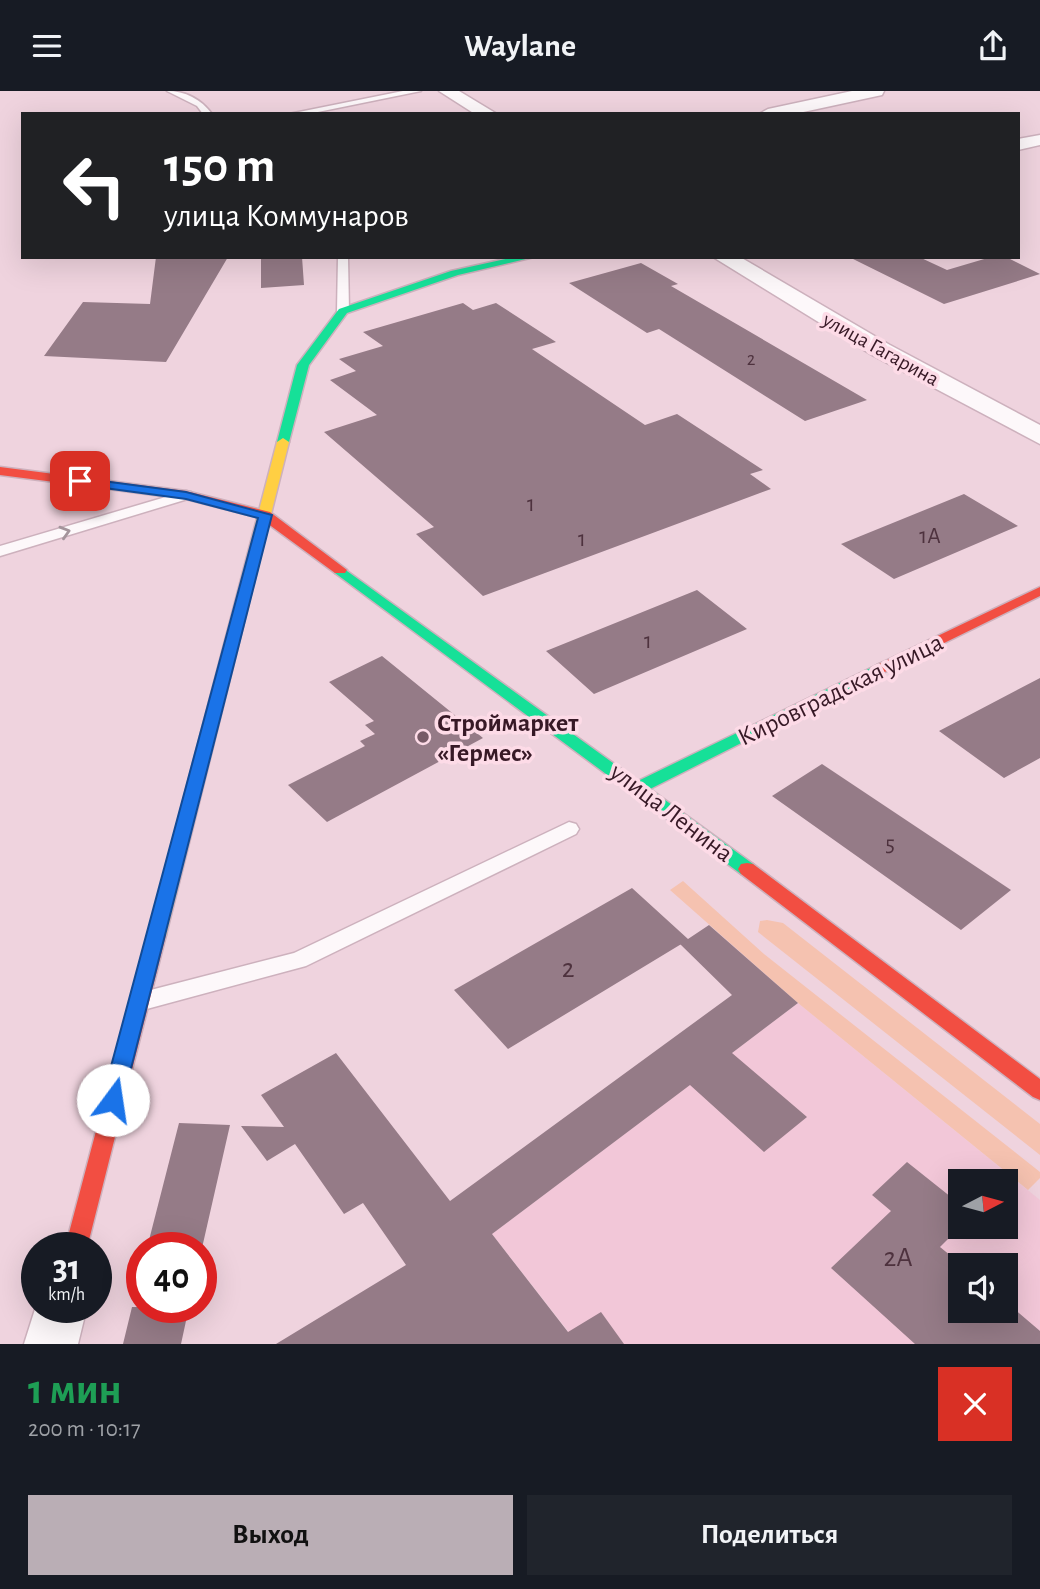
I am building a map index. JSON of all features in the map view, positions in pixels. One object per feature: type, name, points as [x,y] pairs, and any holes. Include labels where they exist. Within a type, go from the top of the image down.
[{"type":"main road","points":[[80,1232],[303,365],[343,311],[455,273],[520,259]]},
{"type":"main road","points":[[0,471],[186,495],[265,515]]},
{"type":"main road","name":"улица Ленина","points":[[265,515],[640,787],[1040,1091]]},
{"type":"main road","name":"Кировградская улица","points":[[640,787],[1040,591]]},
{"type":"street","points":[[447,91],[484,112]]},
{"type":"street","points":[[777,112],[876,91]]},
{"type":"street","points":[[1020,145],[1040,140]]},
{"type":"street","name":"улица Гагарина","points":[[727,259],[881,350],[1040,436]]},
{"type":"street","points":[[51,1344],[57,1323]]},
{"type":"lane","points":[[171,91],[200,104],[206,112]]},
{"type":"lane","points":[[304,112],[417,91]]},
{"type":"lane","points":[[343,259],[343,311]]},
{"type":"lane","points":[[0,551],[186,495]]},
{"type":"lane","points":[[138,1002],[299,960],[569,829]]},
{"type":"shaded area","points":[[683,881],[764,954],[1040,1172],[1040,1178],[1028,1190],[1018,1182],[1018,1169],[1002,1169],[798,1003],[670,890]]},
{"type":"shaded area","points":[[760,921],[783,923],[1040,1124],[1040,1155],[758,932]]},
{"type":"shaded area","points":[[798,1003],[1002,1169],[948,1169],[948,1239],[1018,1239],[1018,1182],[1040,1200],[1040,1344],[550,1344],[568,1331],[492,1234]]},
{"type":"building","points":[[156,259],[227,259],[166,362],[44,356],[83,302],[150,304]]},
{"type":"building","points":[[261,259],[302,259],[304,285],[261,288]]},
{"type":"building","points":[[853,259],[923,259],[947,270],[984,259],[1010,259],[1040,274],[944,304]]},
{"type":"building","points":[[641,263],[678,284],[671,286],[867,400],[805,421],[659,329],[647,333],[569,283]]},
{"type":"building","points":[[463,303],[473,310],[496,303],[556,342],[532,349],[645,425],[677,414],[763,470],[750,474],[771,489],[483,596],[416,534],[434,527],[324,432],[377,415],[330,380],[356,371],[339,359],[383,346],[363,332]]},
{"type":"building","points":[[964,494],[1018,526],[894,579],[841,544]]},
{"type":"building","points":[[697,590],[747,629],[594,694],[546,651]]},
{"type":"building","points":[[382,656],[483,738],[327,822],[288,785],[365,746],[360,741],[375,734],[365,725],[374,721],[329,682]]},
{"type":"building","points":[[1040,678],[1040,758],[1004,778],[939,731]]},
{"type":"building","points":[[822,764],[1011,890],[961,930],[772,796]]},
{"type":"building","points":[[632,888],[688,939],[709,925],[798,1003],[732,1053],[807,1117],[764,1152],[690,1085],[492,1234],[568,1332],[601,1312],[624,1344],[276,1344],[406,1265],[363,1203],[344,1214],[295,1144],[267,1161],[241,1126],[284,1127],[261,1095],[336,1053],[450,1201],[732,995],[681,945],[508,1049],[454,990]]},
{"type":"building","points":[[179,1123],[230,1125],[206,1232],[151,1232]]},
{"type":"building","points":[[907,1162],[948,1195],[948,1239],[940,1247],[948,1254],[948,1323],[1018,1323],[1018,1312],[1040,1331],[1040,1344],[915,1344],[831,1268],[891,1211],[872,1195]]},
{"type":"building","points":[[128,1323],[186,1323],[181,1344],[123,1344]]},
{"type":"traffic: fast","points":[[283,442],[303,365],[343,311],[455,273],[520,259]]},
{"type":"traffic: fast","points":[[340,570],[747,869]]},
{"type":"traffic: fast","points":[[640,787],[882,668]]},
{"type":"traffic: slow","points":[[157,935],[283,442]]},
{"type":"traffic: jam","points":[[0,471],[186,495],[265,515],[340,570]]},
{"type":"traffic: jam","points":[[882,668],[1040,591]]},
{"type":"traffic: jam","points":[[747,869],[1040,1091]]},
{"type":"traffic: jam","points":[[80,1232],[157,935]]},
{"type":"place","name":"Строймаркет «Гермес»","points":[[423,737]]},
{"type":"route","points":[[80,481],[186,495],[265,515],[113,1100]]}]
